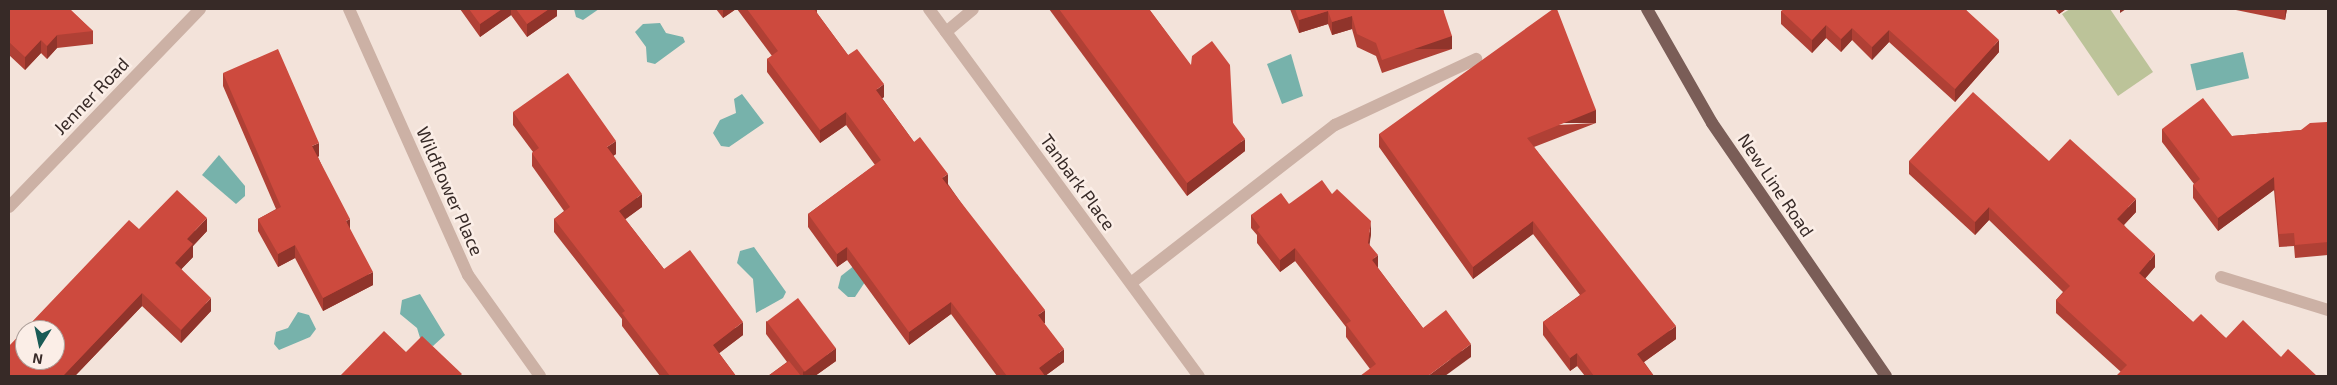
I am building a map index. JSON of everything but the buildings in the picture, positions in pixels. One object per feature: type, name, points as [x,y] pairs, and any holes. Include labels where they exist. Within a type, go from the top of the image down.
[{"type":"main road","name":"New Line Road","points":[[1647,9],[1712,122],[1886,376]]},
{"type":"street","name":"Wildflower Place","points":[[349,9],[468,275],[540,376]]},
{"type":"street","name":"Tanbark Place","points":[[929,9],[1199,376]]},
{"type":"street","points":[[946,32],[973,9]]},
{"type":"street","name":"Jenner Road","points":[[9,208],[196,10]]},
{"type":"street","points":[[1131,283],[1335,125],[1476,59]]},
{"type":"street","points":[[2221,277],[2328,310]]},
{"type":"green space","points":[[2070,9],[2110,9],[2153,72],[2118,96],[2062,14]]},
{"type":"water","points":[[574,9],[599,9],[583,20],[576,17]]},
{"type":"water","points":[[660,23],[666,33],[683,37],[685,42],[655,64],[647,62],[646,47],[635,32],[643,24]]},
{"type":"water","points":[[2243,52],[2249,78],[2196,90],[2190,64]]},
{"type":"water","points":[[1291,54],[1303,96],[1282,104],[1267,64]]},
{"type":"water","points":[[742,94],[764,123],[729,147],[721,146],[713,133],[720,120],[736,113],[734,99]]},
{"type":"water","points":[[219,155],[245,186],[245,196],[236,204],[202,175]]},
{"type":"water","points":[[754,247],[786,292],[783,298],[756,313],[753,279],[737,263],[740,251]]},
{"type":"water","points":[[869,254],[867,279],[855,297],[848,297],[838,288],[841,276]]},
{"type":"water","points":[[420,294],[445,335],[433,346],[421,341],[417,328],[400,314],[402,300]]},
{"type":"water","points":[[298,312],[309,315],[316,329],[310,337],[279,350],[274,344],[276,332],[288,328]]}]
